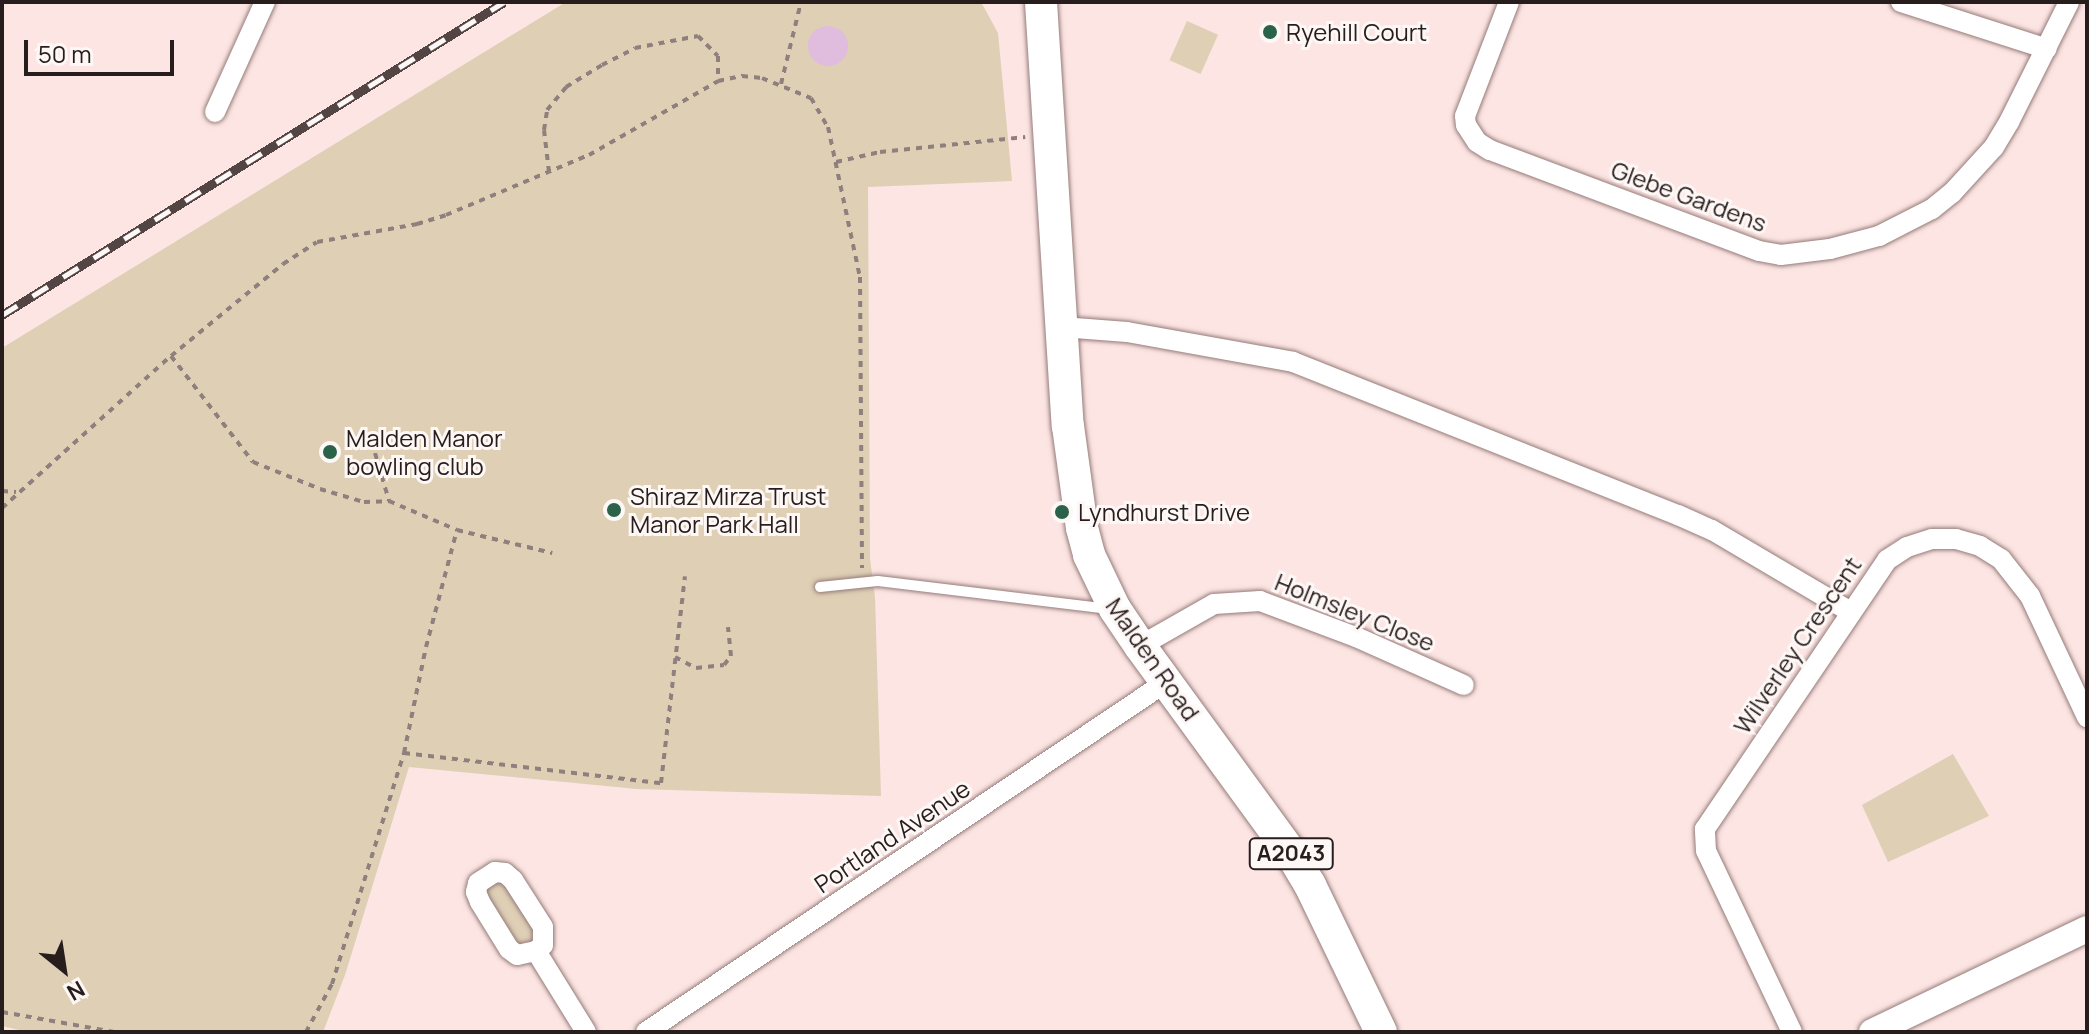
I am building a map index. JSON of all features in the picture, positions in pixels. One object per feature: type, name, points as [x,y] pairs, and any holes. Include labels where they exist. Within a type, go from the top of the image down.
[{"type":"main road","name":"Malden Road","points":[[1041,2],[1068,426],[1082,528],[1089,555],[1115,609],[1140,646],[1289,850],[1317,898],[1381,1032]]},
{"type":"street","points":[[215,112],[265,2]]},
{"type":"street","name":"Glebe Gardens","points":[[1509,2],[1465,116],[1466,125],[1477,142],[1490,150],[1759,251],[1781,255],[1830,249],[1879,236],[1932,209],[1952,193],[1994,147],[2069,2]]},
{"type":"street","points":[[1901,2],[2047,49]]},
{"type":"street","points":[[1062,327],[1127,332],[1293,362],[1701,525],[1849,611]]},
{"type":"street","name":"Wilverley Crescent","points":[[1792,1032],[1703,839],[1716,812],[1849,611],[1887,560],[1907,547],[1932,539],[1956,539],[1980,546],[2016,573],[2087,717]]},
{"type":"street","name":"Holmsley Close","points":[[1140,646],[1214,604],[1260,601],[1344,631],[1464,685]]},
{"type":"street","name":"Portland Avenue","points":[[646,1032],[678,1023],[1166,682]]},
{"type":"street","points":[[1872,1032],[2087,929]]},
{"type":"street","points":[[536,951],[586,1032]]},
{"type":"lane","points":[[820,587],[862,582],[1115,609]]},
{"type":"path","points":[[781,84],[801,2]]},
{"type":"path","points":[[549,172],[544,130],[547,110],[566,87],[602,65],[635,48],[698,36],[709,43],[718,56],[718,81]]},
{"type":"path","points":[[2,508],[16,492],[171,356],[283,264],[317,242],[417,224],[549,172],[622,137],[718,81],[742,76],[781,84],[811,98],[822,111],[835,162],[860,277],[862,582]]},
{"type":"path","points":[[835,162],[880,152],[1051,133]]},
{"type":"path","points":[[171,356],[253,462],[283,477],[335,494],[364,502],[389,501],[457,530],[552,553]]},
{"type":"path","points":[[375,453],[389,501]]},
{"type":"path","points":[[2,491],[16,492]]},
{"type":"path","points":[[306,1032],[332,984],[404,753],[426,647],[457,530]]},
{"type":"path","points":[[404,753],[661,783],[685,576]]},
{"type":"path","points":[[675,657],[696,668],[724,665],[731,656],[728,627]]},
{"type":"path","points":[[2,1012],[114,1032]]},
{"type":"shaded area","points":[[566,2],[981,2],[998,33],[1012,181],[868,187],[870,559],[875,597],[881,796],[637,789],[409,767],[345,975],[323,1032],[28,1032],[2,1026],[2,348]]},
{"type":"shaded area","points":[[1187,21],[1218,35],[1201,74],[1170,60]]},
{"type":"shaded area","points":[[828,26],[842,32],[848,46],[842,60],[828,66],[814,60],[808,46],[814,32]]},
{"type":"shaded area","points":[[1953,754],[1989,816],[1888,862],[1862,805]]},
{"type":"shaded area","points":[[497,880],[505,885],[533,928],[532,941],[518,944],[485,893],[487,884]]},
{"type":"railway","points":[[2,315],[504,2]]},
{"type":"place","name":"Ryehill Court","points":[[1270,32]]},
{"type":"place","name":"Malden Manor bowling club","points":[[330,452]]},
{"type":"place","name":"Shiraz Mirza Trust Manor Park Hall","points":[[614,510]]},
{"type":"place","name":"Lyndhurst Drive","points":[[1062,512]]}]
